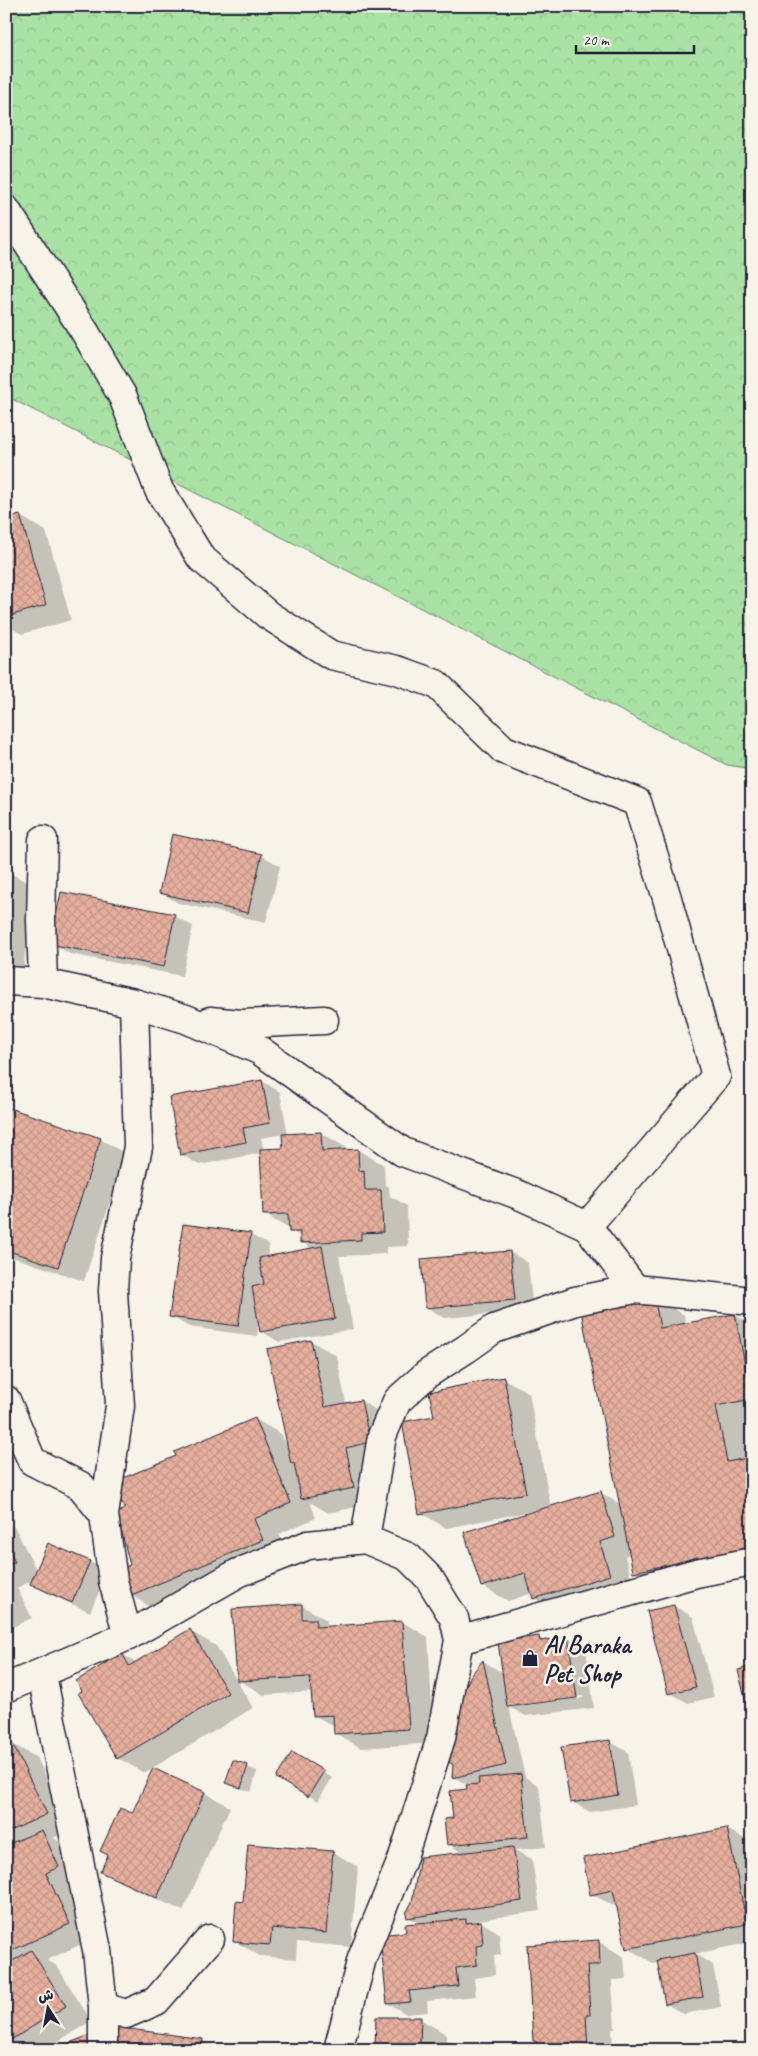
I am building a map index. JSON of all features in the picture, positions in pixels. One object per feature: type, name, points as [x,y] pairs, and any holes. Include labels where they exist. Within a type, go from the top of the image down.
[{"type":"street","points":[[6,210],[85,332],[124,398],[158,490],[201,558],[268,615],[331,655],[397,670],[436,684],[504,750],[636,802],[667,898],[716,1076],[587,1226]]},
{"type":"street","points":[[43,840],[41,920],[44,983]]},
{"type":"street","points":[[6,981],[44,983],[134,1003],[186,1019],[259,1050],[403,1152],[519,1195],[587,1226],[635,1289]]},
{"type":"street","points":[[128,1636],[114,1581],[104,1515],[120,1406],[113,1291],[115,1258],[138,1147],[134,1003]]},
{"type":"street","points":[[186,1019],[241,1024],[324,1020]]},
{"type":"street","points":[[364,1538],[382,1436],[397,1401],[427,1374],[466,1350],[494,1329],[575,1301],[635,1289],[752,1301]]},
{"type":"street","points":[[6,1400],[32,1461],[81,1486],[104,1515]]},
{"type":"street","points":[[6,1688],[42,1675],[128,1636],[246,1570],[308,1545],[364,1538],[408,1556],[429,1578],[454,1618],[459,1640],[441,1738],[402,1860],[362,1958],[338,2050]]},
{"type":"street","points":[[459,1640],[696,1572],[752,1562]]},
{"type":"street","points":[[42,1675],[97,1950],[103,2007],[103,2050]]},
{"type":"street","points":[[103,2007],[126,2014],[156,2001],[210,1939]]},
{"type":"green space","points":[[6,6],[752,6],[752,769],[727,765],[6,396]]},
{"type":"building","points":[[20,515],[46,605],[6,617],[6,519]]},
{"type":"building","points":[[172,834],[262,854],[248,913],[159,893]]},
{"type":"building","points":[[6,870],[9,870],[6,889]]},
{"type":"building","points":[[61,892],[175,914],[164,967],[50,944]]},
{"type":"building","points":[[262,1080],[270,1123],[243,1128],[246,1142],[180,1155],[169,1097]]},
{"type":"building","points":[[6,1107],[101,1138],[58,1267],[6,1250]]},
{"type":"building","points":[[321,1132],[322,1151],[358,1149],[359,1171],[364,1170],[365,1190],[381,1190],[383,1232],[361,1233],[361,1240],[300,1243],[300,1232],[289,1232],[288,1214],[263,1215],[260,1149],[283,1148],[282,1134]]},
{"type":"building","points":[[183,1224],[251,1233],[238,1326],[169,1317]]},
{"type":"building","points":[[322,1246],[335,1319],[260,1332],[252,1287],[264,1284],[259,1258]]},
{"type":"building","points":[[510,1251],[515,1300],[425,1308],[421,1259]]},
{"type":"building","points":[[654,1296],[660,1328],[735,1314],[752,1399],[716,1406],[727,1462],[752,1457],[752,1548],[633,1572],[581,1311]]},
{"type":"building","points":[[311,1340],[325,1407],[361,1400],[370,1442],[346,1448],[354,1488],[301,1499],[294,1463],[291,1464],[267,1349]]},
{"type":"building","points":[[504,1377],[526,1493],[419,1514],[402,1422],[434,1416],[429,1392]]},
{"type":"building","points":[[255,1418],[291,1503],[254,1519],[263,1540],[129,1596],[118,1570],[130,1565],[117,1514],[125,1508],[111,1483],[176,1456],[174,1452]]},
{"type":"building","points":[[601,1491],[615,1537],[600,1542],[610,1575],[533,1599],[525,1573],[481,1587],[464,1532]]},
{"type":"building","points":[[48,1543],[90,1561],[72,1603],[30,1584]]},
{"type":"building","points":[[6,1545],[15,1562],[6,1566]]},
{"type":"building","points":[[302,1604],[302,1619],[316,1619],[316,1627],[402,1621],[409,1729],[334,1734],[333,1715],[313,1716],[310,1677],[237,1681],[232,1609]]},
{"type":"building","points":[[674,1605],[696,1687],[668,1694],[647,1611]]},
{"type":"building","points":[[190,1629],[228,1693],[117,1759],[78,1693],[82,1691],[76,1681],[122,1653],[129,1666]]},
{"type":"building","points":[[539,1636],[540,1641],[568,1637],[577,1698],[507,1707],[498,1642]]},
{"type":"building","points":[[483,1660],[506,1765],[452,1778],[453,1765],[442,1757],[455,1709],[471,1675]]},
{"type":"building","points":[[752,1666],[752,1726],[738,1670]]},
{"type":"building","points":[[610,1740],[618,1795],[570,1803],[561,1747]]},
{"type":"building","points":[[11,1741],[47,1814],[6,1833],[6,1744]]},
{"type":"building","points":[[292,1752],[324,1771],[308,1797],[276,1778]]},
{"type":"building","points":[[233,1760],[248,1765],[241,1788],[225,1783]]},
{"type":"building","points":[[153,1768],[205,1792],[157,1898],[100,1872],[108,1855],[100,1851],[120,1808],[132,1813]]},
{"type":"building","points":[[521,1774],[528,1837],[447,1845],[444,1819],[453,1818],[450,1791],[467,1789],[466,1785],[479,1784],[478,1778]]},
{"type":"building","points":[[727,1828],[747,1924],[626,1949],[613,1890],[590,1895],[583,1858]]},
{"type":"building","points":[[42,1830],[59,1867],[46,1873],[70,1924],[6,1953],[6,1845]]},
{"type":"building","points":[[248,1844],[333,1851],[326,1933],[272,1928],[270,1945],[233,1942],[236,1901],[243,1902]]},
{"type":"building","points":[[513,1847],[522,1901],[407,1918],[406,1913],[412,1902],[420,1857]]},
{"type":"building","points":[[466,1919],[466,1923],[481,1921],[483,1945],[476,1946],[477,1965],[456,1968],[458,1986],[409,1991],[411,2002],[387,2004],[380,1935],[406,1932],[405,1924]]},
{"type":"building","points":[[599,1940],[600,1965],[587,1965],[590,2015],[586,2015],[588,2050],[537,2050],[536,2041],[533,2041],[527,1945]]},
{"type":"building","points":[[31,1950],[66,2006],[6,2043],[6,1965]]},
{"type":"building","points":[[695,1953],[703,1997],[665,2004],[657,1960]]},
{"type":"building","points":[[376,2017],[421,2017],[420,2043],[452,2043],[452,2050],[375,2050]]},
{"type":"building","points":[[115,2027],[203,2039],[201,2050],[112,2050]]},
{"type":"building","points":[[90,2035],[91,2050],[58,2050],[59,2047]]},
{"type":"place","name":"Al Baraka Pet Shop","points":[[530,1658]]}]
